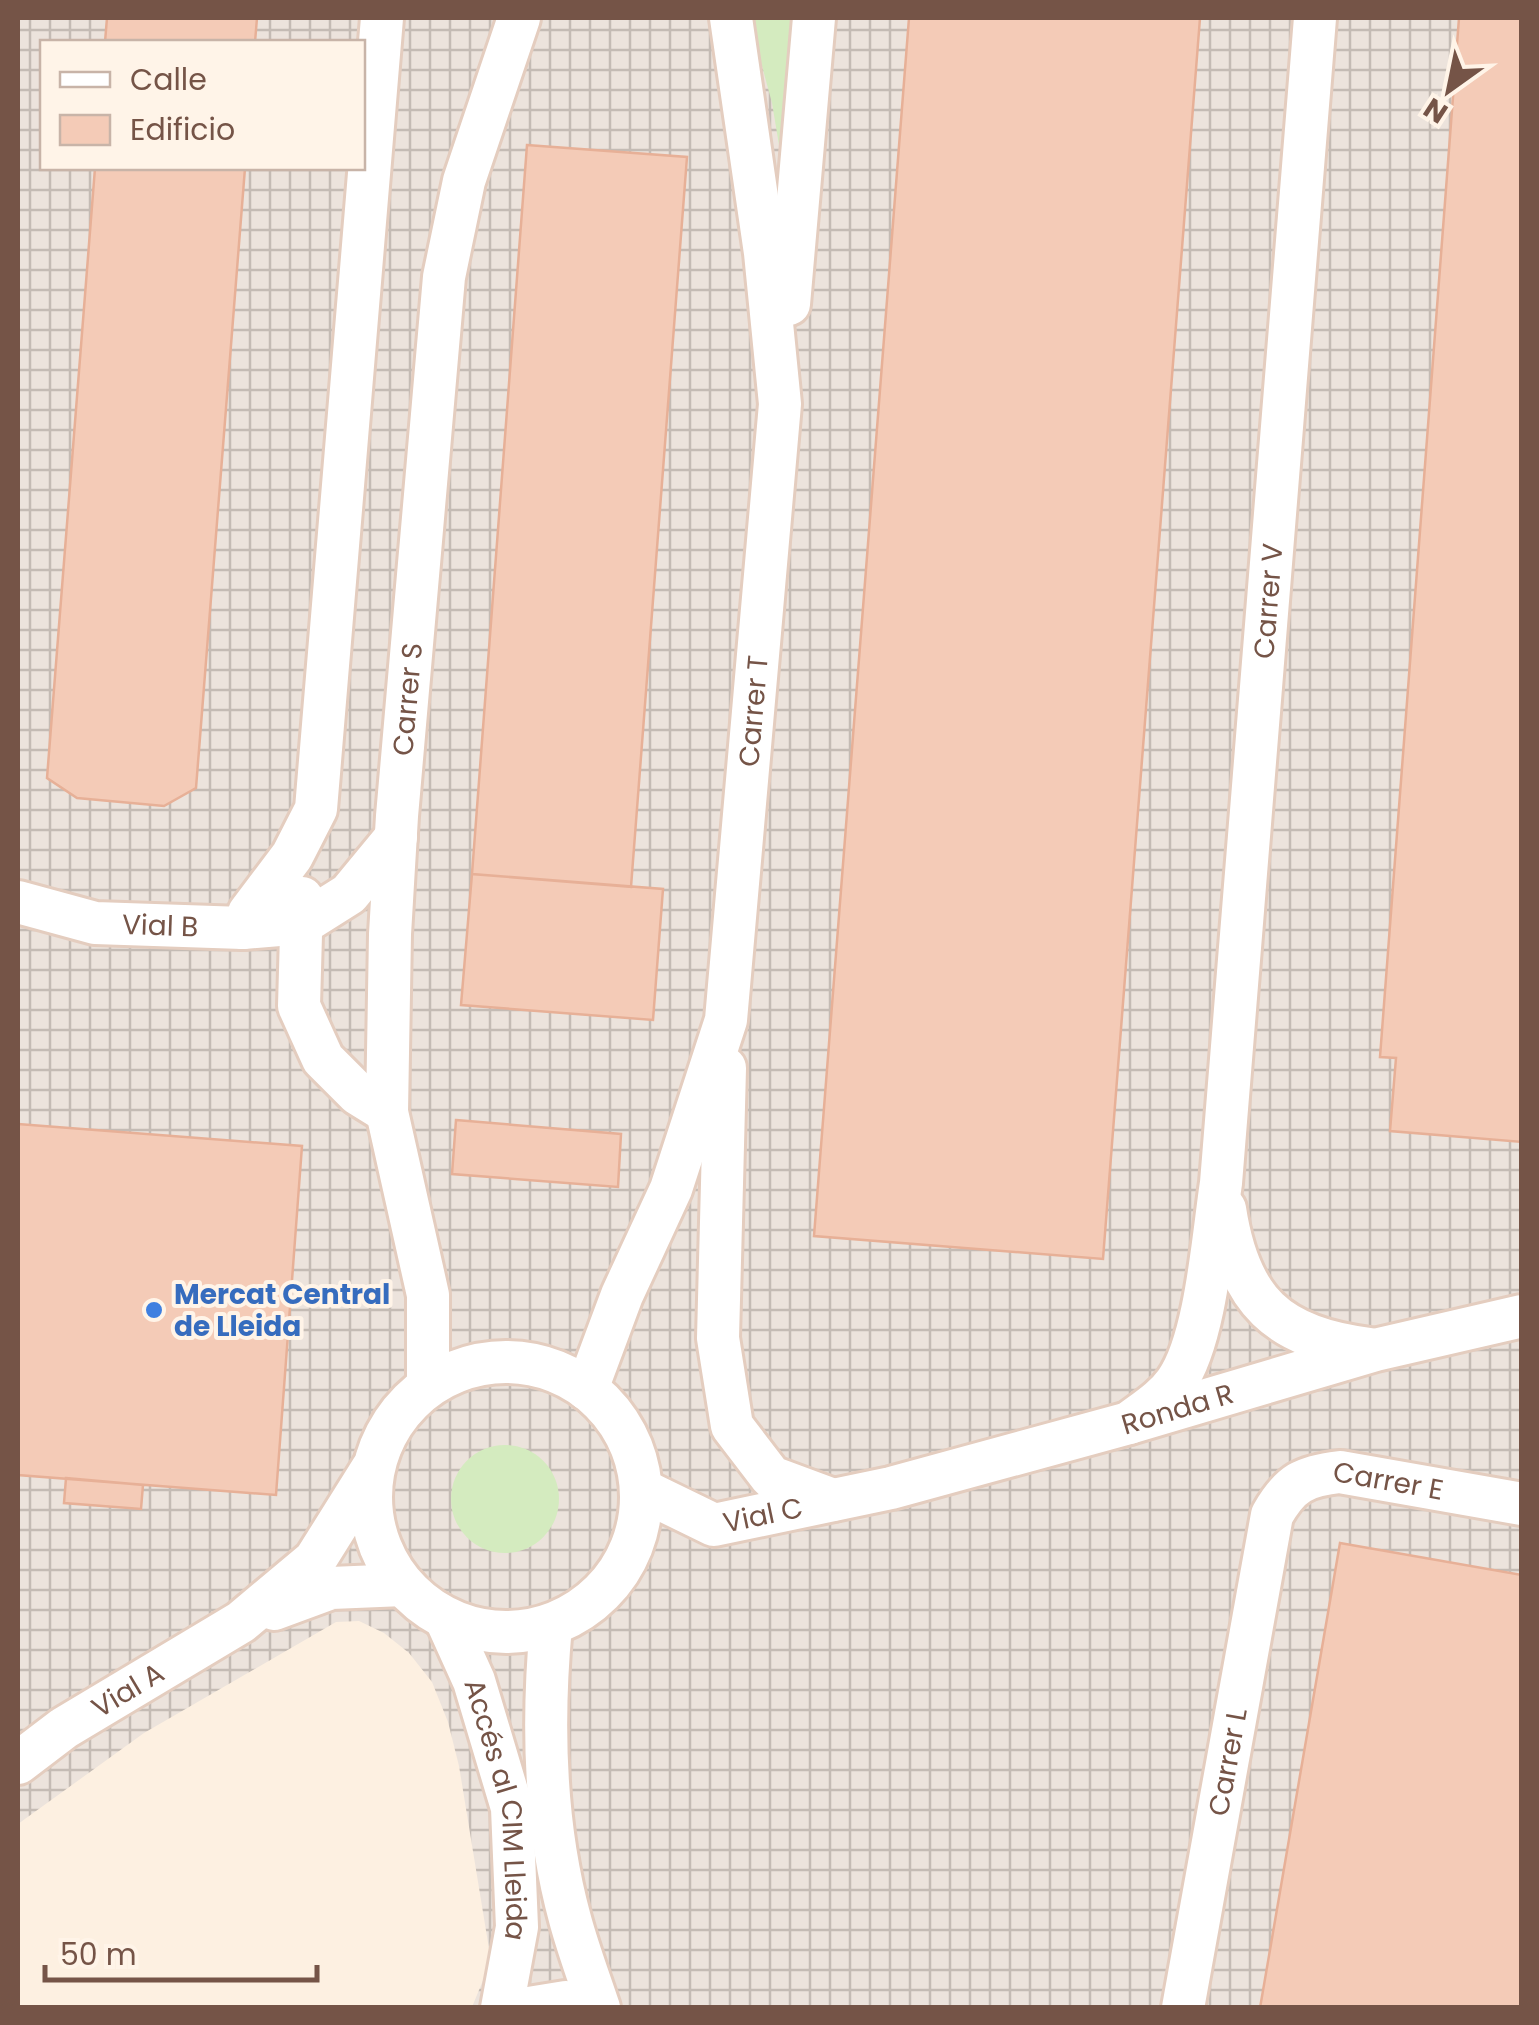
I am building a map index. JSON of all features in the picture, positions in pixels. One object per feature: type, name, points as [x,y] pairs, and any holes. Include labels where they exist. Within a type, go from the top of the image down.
[{"type":"street","points":[[382,18],[316,808],[302,900],[300,1006],[323,1059],[358,1094],[386,1112]]},
{"type":"street","name":"Carrer S","points":[[428,1386],[428,1296],[386,1112],[396,838],[444,277],[464,181],[519,18]]},
{"type":"street","name":"Carrer T","points":[[731,18],[762,234],[780,404]]},
{"type":"street","name":"Carrer T","points":[[814,18],[726,1020],[718,1338],[732,1426],[770,1478],[833,1500]]},
{"type":"street","name":"Carrer V","points":[[1129,1423],[1164,1397],[1182,1370],[1202,1309],[1221,1183],[1315,18]]},
{"type":"street","points":[[243,928],[248,913],[292,856],[316,808]]},
{"type":"street","name":"Vial B","points":[[18,902],[95,923],[243,928],[303,923],[350,894],[396,838]]},
{"type":"street","name":"Carrer T","points":[[587,1388],[622,1295],[671,1189],[726,1020]]},
{"type":"street","name":"Carrer V","points":[[1221,1183],[1231,1246],[1262,1307],[1329,1344],[1375,1350]]},
{"type":"street","name":"Ronda R","points":[[833,1500],[1129,1423],[1375,1350],[1522,1316]]},
{"type":"street","points":[[508,1361],[549,1368],[587,1388],[615,1416],[634,1451],[642,1490],[637,1533],[619,1573],[589,1604],[551,1625],[516,1633],[480,1630],[446,1619],[422,1604],[403,1585],[381,1550],[370,1510],[372,1468],[384,1437],[402,1408],[428,1386],[466,1367],[508,1361]]},
{"type":"street","name":"Vial A","points":[[18,1763],[64,1728],[240,1622],[315,1560],[372,1468]]},
{"type":"street","name":"Carrer E","points":[[1272,1515],[1285,1492],[1315,1475],[1340,1472],[1522,1504]]},
{"type":"street","name":"Vial C","points":[[642,1490],[714,1525],[833,1500]]},
{"type":"street","name":"Carrer L","points":[[1183,2008],[1272,1515]]},
{"type":"street","name":"Vial A","points":[[240,1622],[331,1588],[403,1585]]},
{"type":"street","name":"Accés al CIM Lleida","points":[[446,1619],[474,1681],[512,1808],[518,1926],[502,2008]]},
{"type":"street","points":[[529,2008],[566,2002],[598,2008],[569,1916],[549,1806],[546,1682],[551,1625]]},
{"type":"shaded area","points":[[18,18],[1521,18],[1521,2007],[472,2007],[491,1961],[459,1766],[432,1682],[409,1653],[384,1633],[359,1621],[336,1622],[144,1733],[18,1824]]},
{"type":"green space","points":[[749,18],[797,18],[781,157],[772,103]]},
{"type":"green space","points":[[505,1445],[526,1449],[543,1461],[555,1478],[559,1499],[555,1520],[543,1537],[526,1549],[505,1553],[484,1549],[467,1537],[455,1520],[451,1499],[455,1478],[467,1461],[484,1449]]},
{"type":"building","points":[[107,18],[257,18],[255,40],[105,40]]},
{"type":"building","points":[[909,18],[1200,18],[1103,1259],[814,1236]]},
{"type":"building","points":[[1459,18],[1522,18],[1522,1142],[1390,1131],[1396,1058],[1380,1057]]},
{"type":"building","points":[[527,145],[687,157],[631,887],[472,874]]},
{"type":"building","points":[[95,170],[245,170],[196,788],[164,806],[77,798],[47,778]]},
{"type":"building","points":[[472,874],[663,889],[653,1020],[461,1005]]},
{"type":"building","points":[[456,1120],[621,1134],[618,1187],[452,1174]]},
{"type":"building","name":"Mercat Central de Lleida","points":[[18,1124],[302,1146],[276,1495],[18,1475]]},
{"type":"building","points":[[66,1478],[143,1485],[141,1509],[64,1503]]},
{"type":"building","points":[[1340,1543],[1522,1575],[1522,2008],[1260,2008]]},
{"type":"place","name":"Mercat Central de Lleida","points":[[154,1310]]}]
